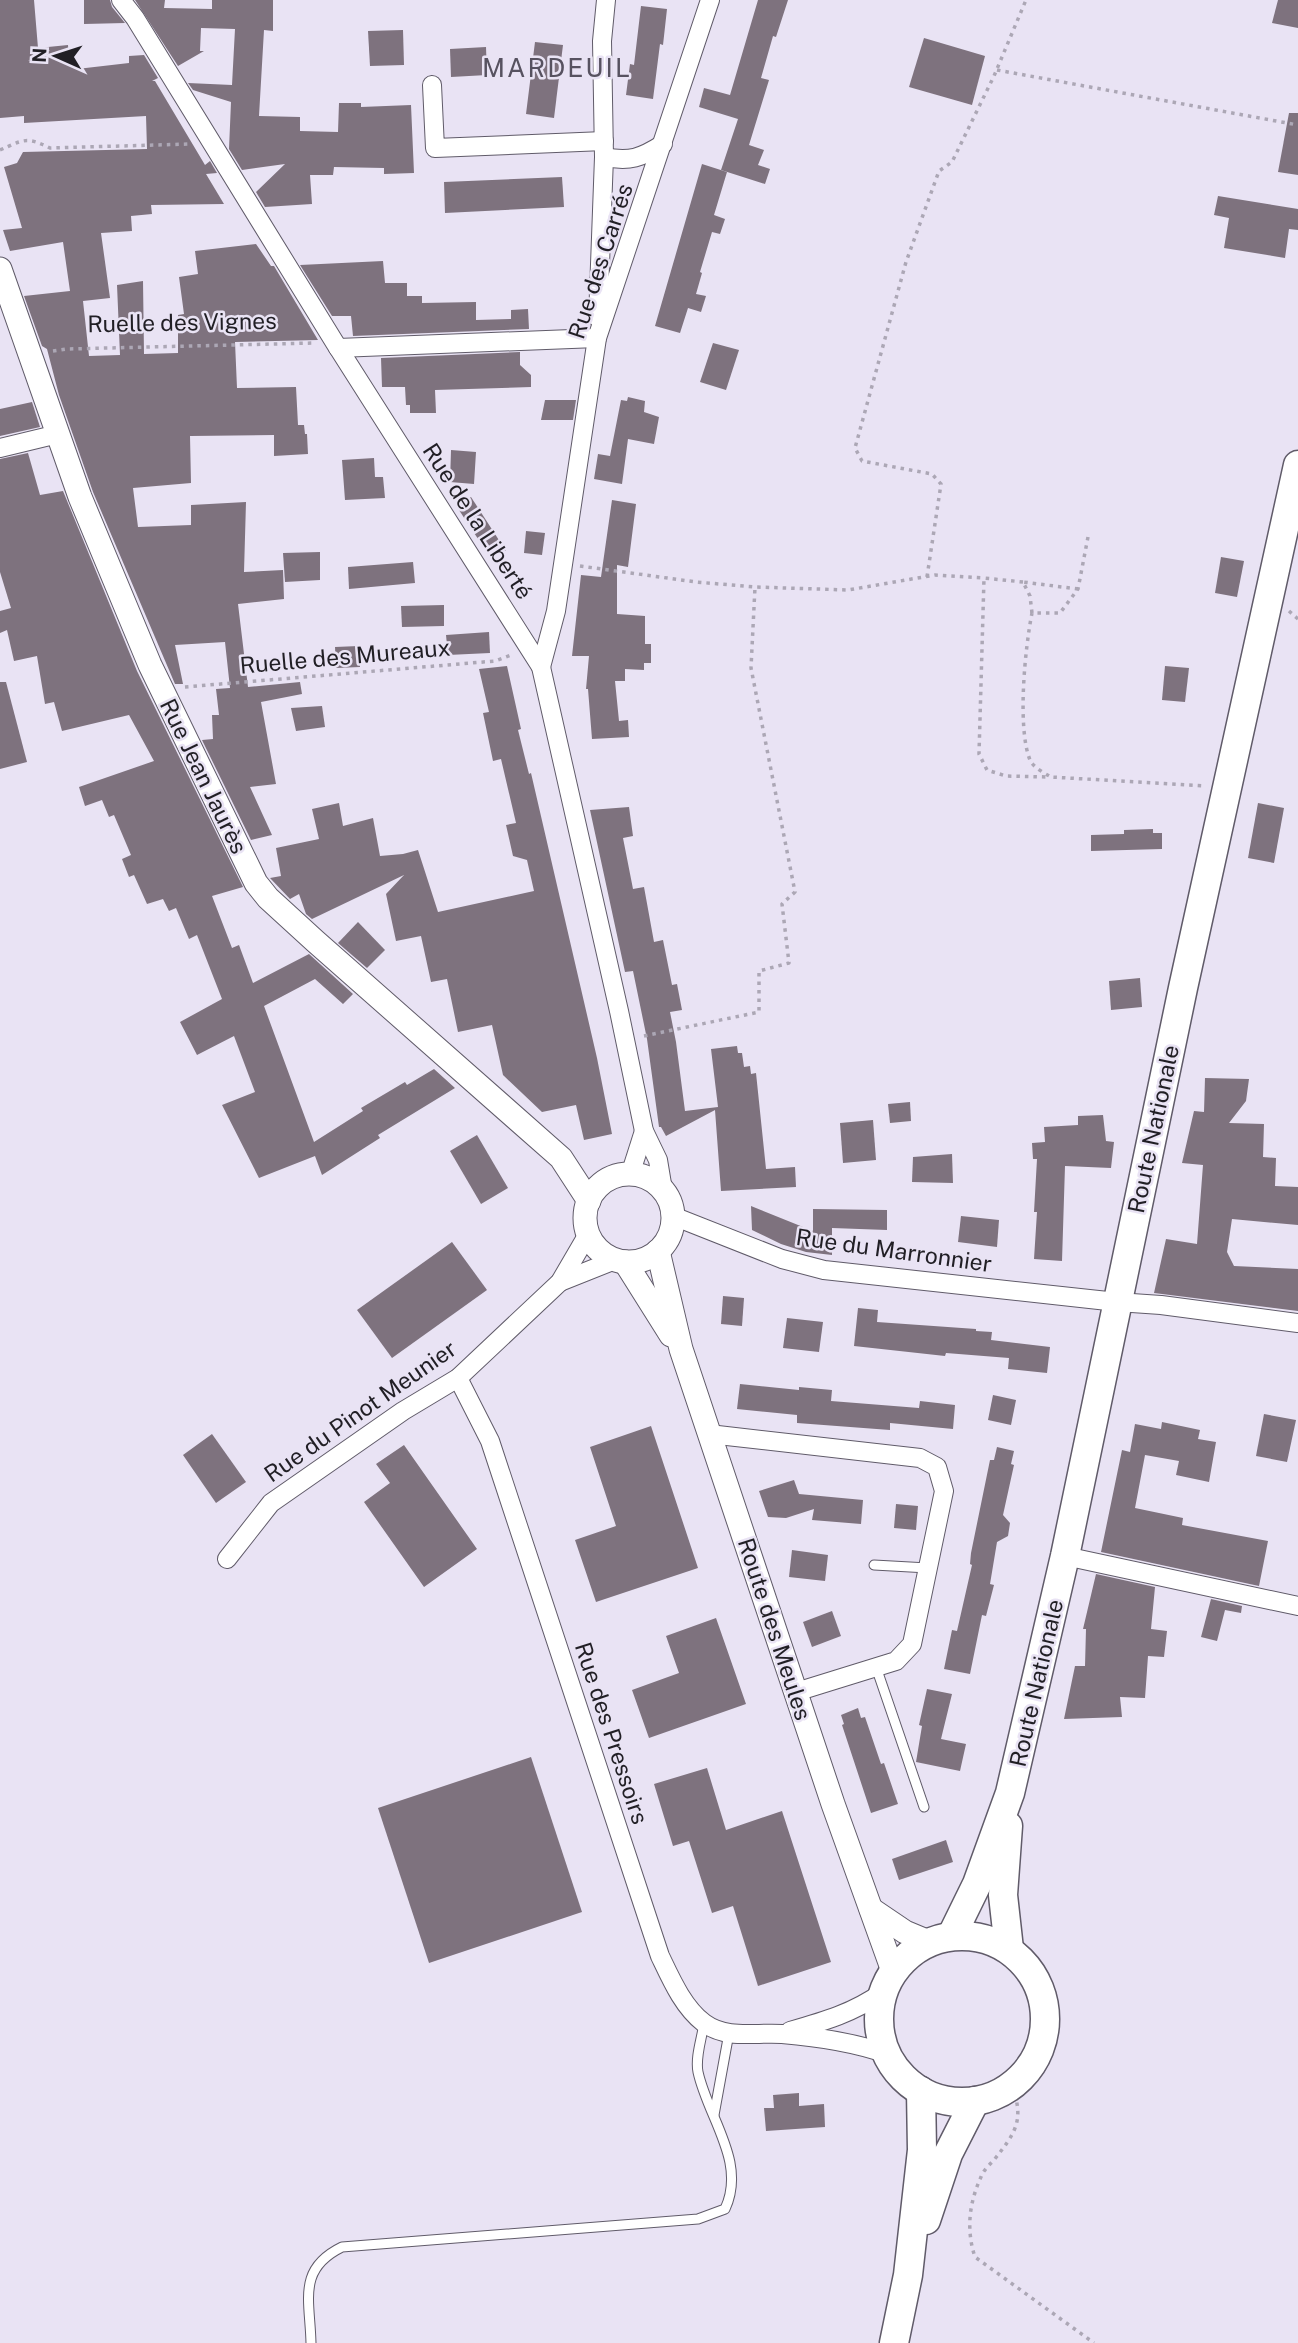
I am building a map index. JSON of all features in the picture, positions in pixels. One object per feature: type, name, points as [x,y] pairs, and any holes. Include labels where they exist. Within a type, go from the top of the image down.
[{"type":"main road","name":"Route Nationale","points":[[1010,1793],[1065,1556],[1117,1302],[1298,465]]},
{"type":"main road","points":[[940,1938],[977,1884],[1010,1793]]},
{"type":"main road","points":[[1009,1949],[1003,1895],[1010,1793]]},
{"type":"main road","points":[[981,1937],[1009,1949],[1026,1964],[1038,1983],[1045,2005],[1045,2028],[1040,2050],[1028,2070],[1012,2086],[995,2096],[975,2101],[947,2101],[921,2091],[907,2082],[887,2054],[880,2034],[879,2013],[888,1982],[909,1954],[940,1938],[981,1937]]},
{"type":"main road","points":[[894,2343],[908,2276],[922,2150],[921,2091]]},
{"type":"main road","points":[[908,2276],[948,2154],[975,2101]]},
{"type":"street","name":"Rue de la Liberté","points":[[121,0],[135,18],[337,345],[541,667],[644,1131],[658,1160],[663,1190]]},
{"type":"street","points":[[337,345],[597,338],[604,149],[602,41],[606,0]]},
{"type":"street","name":"Rue des Carrés","points":[[541,667],[556,611],[597,338],[710,0]]},
{"type":"street","points":[[432,85],[435,148],[604,149],[623,161],[643,156],[663,144]]},
{"type":"street","points":[[601,248],[607,258],[618,260],[625,257]]},
{"type":"street","name":"Rue Jean Jaurès","points":[[2,280],[80,497],[161,689],[256,883],[268,898],[315,941],[561,1158],[589,1201]]},
{"type":"street","points":[[0,448],[58,434]]},
{"type":"street","name":"Rue de la Liberté","points":[[621,1177],[644,1131]]},
{"type":"street","name":"Rue Jean Jaurès","points":[[561,1158],[621,1177]]},
{"type":"street","points":[[643,1176],[663,1190],[673,1216],[668,1238],[658,1251],[644,1260],[620,1261],[604,1254],[595,1245],[588,1234],[586,1217],[589,1201],[598,1187],[621,1177],[643,1176]]},
{"type":"street","name":"Rue du Marronnier","points":[[673,1216],[782,1259],[824,1270],[1161,1305],[1298,1323]]},
{"type":"street","name":"Rue du Pinot Meunier","points":[[227,1559],[271,1503],[403,1411],[457,1378],[561,1282],[588,1234]]},
{"type":"street","name":"Route des Meules","points":[[658,1251],[681,1349],[872,1909],[888,1982]]},
{"type":"street","name":"Rue du Pinot Meunier","points":[[561,1282],[620,1261]]},
{"type":"street","name":"Route des Meules","points":[[620,1261],[681,1349]]},
{"type":"street","name":"Rue des Pressoirs","points":[[457,1378],[490,1441],[660,1956],[679,1993],[704,2023],[729,2033],[780,2034],[841,2041],[887,2054]]},
{"type":"street","points":[[709,1434],[920,1458],[937,1467],[944,1491],[912,1644],[896,1661],[796,1692]]},
{"type":"street","points":[[1065,1556],[1298,1606]]},
{"type":"street","points":[[872,1909],[905,1932],[940,1938]]},
{"type":"street","name":"Rue des Pressoirs","points":[[780,2034],[840,2017],[863,2006],[888,1982]]},
{"type":"lane","points":[[874,1565],[928,1568]]},
{"type":"lane","points":[[876,1667],[924,1807]]},
{"type":"lane","points":[[311,2343],[309,2281],[325,2255],[342,2247],[698,2219],[724,2210],[730,2199],[732,2165],[698,2071],[704,2023]]},
{"type":"lane","points":[[714,2117],[729,2033]]},
{"type":"path","points":[[927,577],[941,484],[932,474],[862,461],[855,449],[906,262],[939,171],[951,163],[997,69],[1026,0]]},
{"type":"path","points":[[997,69],[1298,125]]},
{"type":"path","points":[[0,150],[24,139],[34,140],[50,148],[211,143]]},
{"type":"path","name":"Ruelle des Vignes","points":[[30,355],[67,349],[337,345]]},
{"type":"path","points":[[1032,613],[1060,613],[1078,589],[1088,537]]},
{"type":"path","points":[[564,563],[696,582],[755,587],[848,590],[927,577],[984,578],[1078,589]]},
{"type":"path","points":[[984,578],[979,754],[987,770],[1006,776],[1228,787]]},
{"type":"path","points":[[1023,582],[1030,596],[1032,613],[1025,648],[1024,738],[1031,763],[1051,777]]},
{"type":"path","points":[[625,1040],[759,1012],[760,971],[789,963],[782,904],[795,892],[751,668],[755,587]]},
{"type":"path","name":"Ruelle des Mureaux","points":[[161,689],[495,662],[529,647]]},
{"type":"path","points":[[1012,2086],[1018,2103],[1017,2125],[1011,2138],[981,2175],[971,2206],[969,2237],[975,2257],[1094,2343]]},
{"type":"building","points":[[0,0],[34,0],[38,48],[68,45],[69,61],[77,61],[77,69],[129,63],[129,56],[144,55],[158,78],[152,81],[155,81],[205,165],[210,161],[217,173],[206,174],[224,204],[151,205],[152,214],[131,216],[132,231],[101,233],[110,298],[83,301],[89,356],[120,355],[117,285],[143,281],[144,354],[178,353],[178,315],[184,314],[179,277],[198,274],[195,251],[256,244],[271,266],[274,266],[318,340],[235,342],[237,388],[296,387],[298,425],[304,425],[308,454],[274,456],[274,435],[190,436],[191,483],[133,488],[138,527],[191,525],[191,505],[246,502],[244,572],[283,570],[284,599],[238,604],[248,687],[300,682],[302,694],[261,702],[276,784],[250,787],[272,835],[251,840],[202,740],[213,739],[212,715],[219,715],[216,689],[230,688],[225,642],[175,645],[183,684],[175,684],[93,492],[59,395],[47,349],[42,346],[24,296],[70,291],[63,242],[10,251],[3,230],[22,228],[4,167],[17,163],[23,152],[147,149],[146,116],[24,123],[24,116],[0,118]]},
{"type":"building","points":[[84,0],[110,0],[112,7],[125,23],[84,24]]},
{"type":"building","points":[[135,0],[165,0],[164,8],[212,9],[212,0],[273,0],[273,31],[264,30],[259,116],[300,117],[300,131],[338,132],[339,103],[361,103],[361,107],[411,105],[414,173],[384,174],[384,168],[334,167],[333,175],[310,175],[312,204],[265,207],[256,192],[285,164],[242,170],[229,149],[231,102],[193,90],[188,83],[232,85],[235,29],[201,28],[200,51],[204,51],[178,66]]},
{"type":"building","points":[[758,0],[788,0],[776,37],[773,36],[761,78],[769,80],[749,145],[764,150],[758,165],[770,169],[765,184],[721,170],[738,119],[699,107],[704,88],[730,95]]},
{"type":"building","points":[[1278,0],[1298,0],[1298,28],[1272,23]]},
{"type":"building","points":[[641,6],[667,9],[653,99],[626,95],[630,64],[634,65]]},
{"type":"building","points":[[403,30],[404,65],[370,66],[368,31]]},
{"type":"building","points":[[924,38],[985,56],[972,105],[909,87]]},
{"type":"building","points":[[535,42],[563,45],[554,118],[526,114]]},
{"type":"building","points":[[486,47],[487,75],[451,77],[450,49]]},
{"type":"building","points":[[1289,113],[1298,113],[1298,175],[1278,172]]},
{"type":"building","points":[[702,164],[727,172],[714,215],[725,219],[720,234],[712,232],[700,272],[702,273],[696,294],[706,296],[701,312],[688,308],[680,333],[655,326]]},
{"type":"building","points":[[562,177],[564,207],[445,213],[444,182]]},
{"type":"building","points":[[1218,196],[1298,209],[1298,230],[1289,229],[1285,258],[1224,248],[1229,218],[1214,215]]},
{"type":"building","points":[[383,261],[385,283],[407,283],[407,296],[422,296],[422,303],[476,302],[476,320],[511,319],[511,310],[528,309],[529,329],[353,336],[351,316],[332,316],[300,265]]},
{"type":"building","points":[[713,343],[739,350],[726,390],[700,382]]},
{"type":"building","points":[[520,352],[520,365],[531,375],[531,387],[435,390],[436,413],[410,413],[410,405],[406,405],[405,387],[382,387],[381,358]]},
{"type":"building","points":[[628,397],[645,401],[644,412],[659,417],[654,444],[628,439],[622,484],[594,479],[598,454],[610,456],[621,400],[627,401]]},
{"type":"building","points":[[545,400],[576,400],[573,420],[541,420]]},
{"type":"building","points":[[32,402],[40,427],[0,436],[0,409]]},
{"type":"building","points":[[451,450],[476,452],[474,484],[450,482]]},
{"type":"building","points":[[28,453],[40,495],[63,491],[137,671],[243,887],[212,896],[232,948],[239,945],[253,983],[309,954],[353,994],[343,1004],[315,979],[264,1006],[314,1142],[363,1111],[361,1108],[405,1082],[407,1085],[434,1069],[455,1088],[378,1135],[380,1138],[322,1175],[315,1156],[259,1178],[222,1105],[255,1092],[234,1036],[197,1055],[180,1022],[222,999],[197,935],[189,939],[176,908],[169,911],[163,899],[147,904],[134,875],[129,877],[122,859],[131,855],[114,815],[109,817],[102,800],[85,806],[79,787],[154,761],[129,715],[62,731],[54,702],[45,704],[37,656],[14,661],[7,630],[0,633],[0,611],[11,608],[0,572],[0,459]]},
{"type":"building","points":[[374,458],[375,477],[383,477],[385,498],[345,500],[342,460]]},
{"type":"building","points":[[471,497],[506,551],[484,548],[457,507]]},
{"type":"building","points":[[612,500],[636,504],[628,567],[617,565],[617,614],[645,616],[645,644],[651,644],[651,663],[644,663],[644,670],[625,669],[625,681],[615,681],[619,721],[628,720],[629,737],[592,739],[586,689],[589,656],[572,656],[581,575],[601,577]]},
{"type":"building","points":[[526,531],[545,533],[542,555],[524,553]]},
{"type":"building","points":[[320,552],[320,580],[285,582],[283,553]]},
{"type":"building","points":[[1221,557],[1244,561],[1237,597],[1215,593]]},
{"type":"building","points":[[413,562],[415,583],[349,589],[348,567]]},
{"type":"building","points":[[444,605],[444,626],[402,627],[401,606]]},
{"type":"building","points":[[489,632],[490,653],[448,655],[446,635]]},
{"type":"building","points":[[359,646],[360,667],[336,668],[335,647]]},
{"type":"building","points":[[507,666],[521,729],[518,730],[529,774],[531,773],[612,1134],[584,1140],[576,1105],[542,1112],[503,1075],[492,1025],[458,1032],[447,979],[431,982],[421,936],[396,941],[386,894],[404,875],[312,919],[306,914],[299,894],[290,899],[270,878],[281,876],[276,848],[319,839],[312,809],[339,803],[343,826],[373,818],[380,856],[418,850],[438,912],[534,891],[527,860],[513,856],[506,825],[516,823],[501,759],[493,761],[483,713],[489,712],[479,669]]},
{"type":"building","points":[[1165,666],[1189,668],[1185,702],[1162,700]]},
{"type":"building","points":[[0,682],[6,682],[27,762],[0,769]]},
{"type":"building","points":[[322,706],[325,727],[296,731],[291,708]]},
{"type":"building","points":[[1258,803],[1284,808],[1274,863],[1248,858]]},
{"type":"building","points":[[629,807],[633,836],[623,838],[633,889],[644,887],[654,942],[663,940],[672,985],[677,984],[682,1010],[670,1012],[685,1111],[718,1107],[711,1049],[737,1046],[738,1053],[742,1053],[744,1067],[750,1066],[751,1074],[756,1073],[766,1169],[795,1167],[796,1187],[721,1191],[715,1110],[666,1136],[659,1127],[647,1039],[633,971],[625,972],[590,810]]},
{"type":"building","points":[[1153,829],[1153,833],[1162,833],[1162,849],[1091,851],[1091,835],[1124,834],[1124,830]]},
{"type":"building","points":[[358,922],[385,950],[367,968],[338,943]]},
{"type":"building","points":[[1140,978],[1142,1007],[1111,1010],[1109,981]]},
{"type":"building","points":[[1205,1078],[1249,1079],[1246,1101],[1229,1123],[1264,1124],[1263,1157],[1276,1158],[1275,1186],[1298,1187],[1298,1225],[1232,1219],[1227,1252],[1234,1266],[1298,1269],[1298,1311],[1154,1293],[1166,1239],[1197,1244],[1203,1165],[1182,1163],[1194,1111],[1204,1112]]},
{"type":"building","points":[[910,1102],[911,1121],[890,1123],[888,1104]]},
{"type":"building","points":[[1103,1115],[1106,1141],[1114,1142],[1111,1168],[1065,1166],[1062,1261],[1034,1259],[1037,1159],[1033,1159],[1032,1143],[1045,1142],[1044,1127],[1078,1125],[1078,1116]]},
{"type":"building","points":[[873,1120],[876,1160],[843,1163],[840,1123]]},
{"type":"building","points":[[477,1135],[508,1188],[481,1204],[450,1151]]},
{"type":"building","points":[[952,1154],[953,1183],[912,1182],[913,1157]]},
{"type":"building","points":[[751,1206],[813,1231],[813,1209],[887,1210],[887,1230],[832,1228],[832,1255],[806,1252],[752,1230]]},
{"type":"building","points":[[961,1216],[999,1220],[997,1247],[958,1242]]},
{"type":"building","points":[[452,1242],[487,1290],[392,1358],[357,1310]]},
{"type":"building","points":[[723,1296],[744,1298],[742,1326],[721,1324]]},
{"type":"building","points":[[858,1308],[878,1310],[877,1322],[976,1329],[992,1332],[991,1340],[1050,1347],[1047,1373],[1008,1369],[1009,1358],[946,1353],[945,1356],[854,1346]]},
{"type":"building","points":[[787,1318],[823,1322],[819,1352],[783,1348]]},
{"type":"building","points":[[740,1384],[799,1390],[799,1387],[832,1390],[831,1401],[919,1408],[920,1401],[955,1405],[953,1429],[890,1423],[890,1430],[797,1423],[797,1415],[737,1409]]},
{"type":"building","points":[[993,1395],[1016,1400],[1011,1425],[988,1420]]},
{"type":"building","points":[[1264,1414],[1296,1420],[1287,1462],[1256,1456]]},
{"type":"building","points":[[1162,1422],[1200,1430],[1198,1439],[1216,1442],[1209,1482],[1176,1475],[1179,1461],[1145,1455],[1135,1508],[1183,1518],[1182,1525],[1268,1541],[1259,1586],[1101,1552],[1122,1450],[1130,1452],[1135,1424],[1161,1429]]},
{"type":"building","points":[[651,1426],[698,1568],[596,1602],[575,1540],[616,1526],[590,1447]]},
{"type":"building","points":[[212,1434],[246,1482],[216,1503],[183,1455]]},
{"type":"building","points":[[404,1445],[477,1549],[424,1587],[364,1502],[390,1483],[376,1464]]},
{"type":"building","points":[[997,1447],[1014,1451],[1011,1464],[1014,1465],[1003,1515],[1010,1523],[1008,1536],[997,1542],[990,1584],[994,1585],[986,1616],[982,1615],[970,1674],[944,1669],[952,1630],[957,1631],[972,1565],[971,1553],[990,1460],[994,1460]]},
{"type":"building","points":[[794,1480],[799,1494],[863,1500],[861,1524],[812,1520],[814,1509],[786,1518],[768,1517],[759,1491]]},
{"type":"building","points":[[896,1504],[918,1506],[916,1530],[894,1528]]},
{"type":"building","points":[[792,1550],[828,1555],[825,1581],[789,1577]]},
{"type":"building","points":[[1096,1574],[1155,1587],[1151,1629],[1167,1631],[1164,1657],[1148,1656],[1145,1698],[1120,1697],[1122,1717],[1064,1719],[1075,1666],[1085,1666],[1086,1629],[1083,1629]]},
{"type":"building","points":[[1211,1599],[1242,1606],[1241,1613],[1225,1610],[1217,1641],[1201,1637]]},
{"type":"building","points":[[832,1611],[841,1636],[812,1647],[803,1622]]},
{"type":"building","points":[[716,1618],[746,1704],[649,1738],[632,1690],[679,1673],[666,1636]]},
{"type":"building","points":[[927,1689],[952,1694],[941,1739],[966,1744],[960,1771],[916,1762],[922,1726],[919,1725]]},
{"type":"building","points":[[858,1708],[861,1718],[865,1717],[898,1804],[871,1813],[842,1725],[841,1715]]},
{"type":"building","points":[[531,1757],[582,1912],[429,1963],[378,1808]]},
{"type":"building","points":[[707,1768],[726,1830],[782,1811],[831,1962],[758,1986],[733,1906],[712,1913],[689,1841],[673,1846],[654,1784]]},
{"type":"building","points":[[946,1840],[953,1862],[899,1880],[892,1859]]},
{"type":"building","points":[[799,2093],[799,2106],[824,2104],[825,2127],[766,2131],[764,2108],[774,2108],[773,2095]]},
{"type":"district","name":"MARDEUIL","points":[[557,67]]}]
